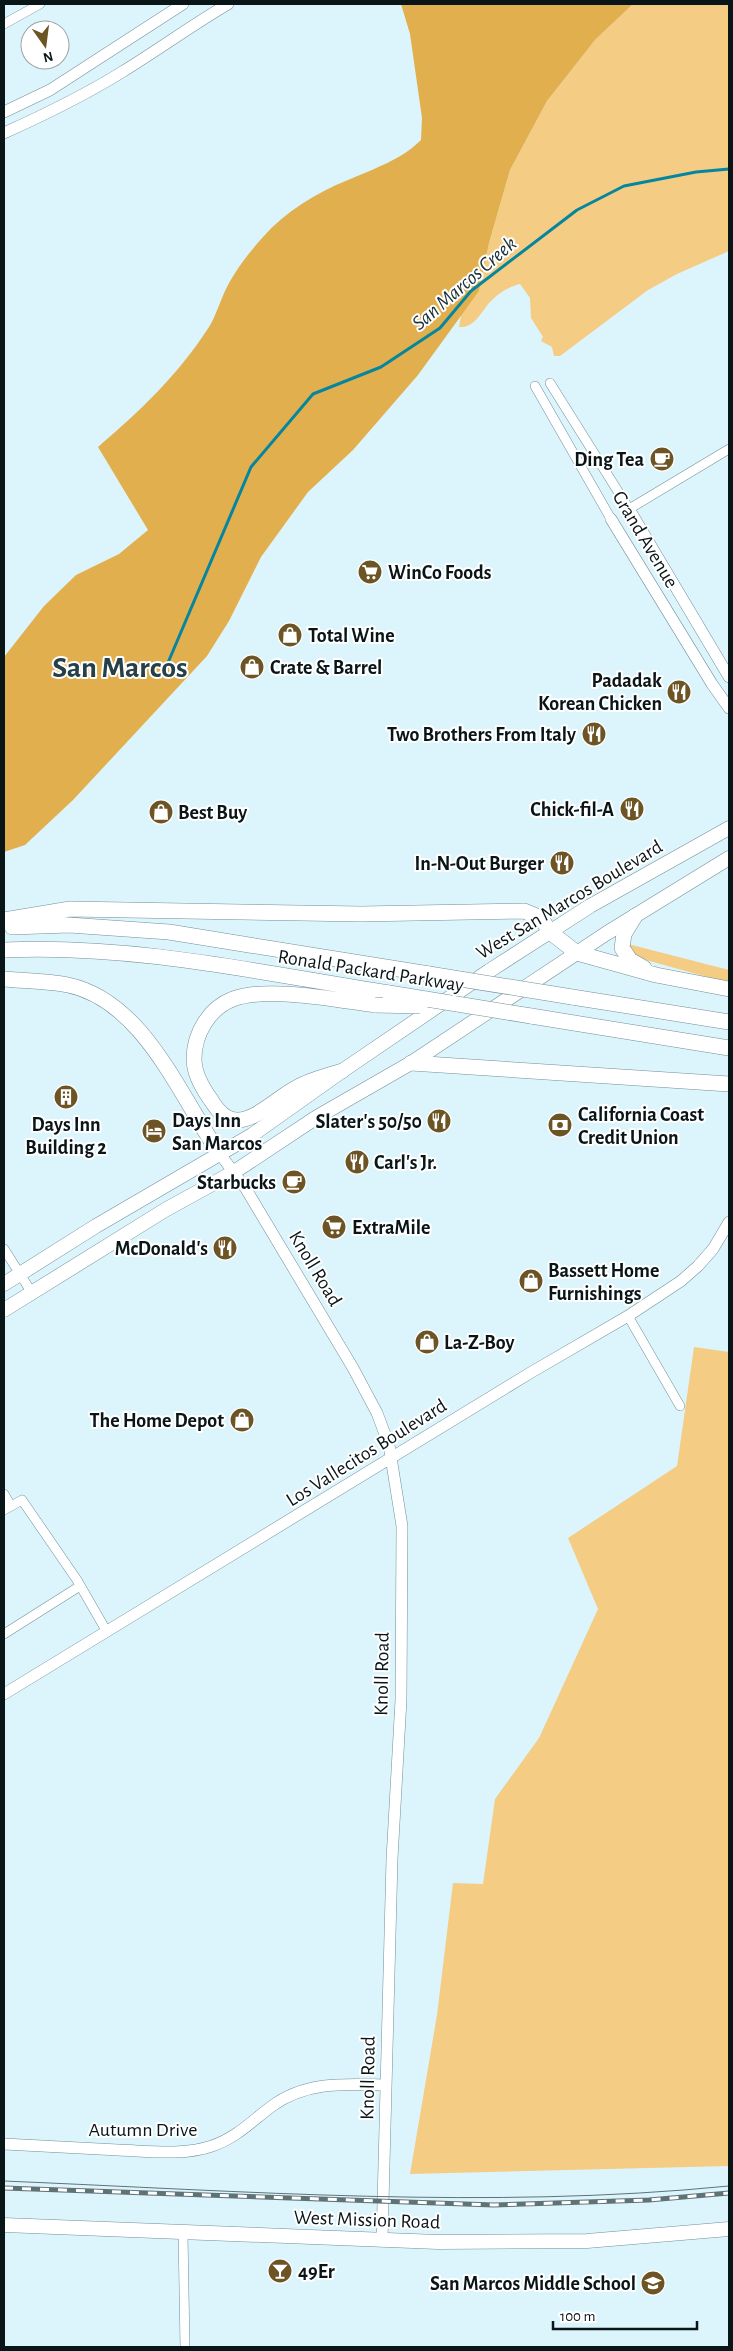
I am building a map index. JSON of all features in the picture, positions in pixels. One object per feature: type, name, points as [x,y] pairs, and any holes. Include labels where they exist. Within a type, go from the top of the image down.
[{"type":"highway","points":[[4,920],[70,909],[361,914],[524,911],[540,918],[550,932],[577,953],[656,975],[729,989]]},
{"type":"highway","points":[[635,916],[624,934],[622,948],[630,960],[656,975]]},
{"type":"highway","name":"Ronald Packard Parkway","points":[[4,927],[69,925],[160,932],[729,1022]]},
{"type":"highway","name":"Ronald Packard Parkway","points":[[4,950],[73,950],[164,958],[729,1048]]},
{"type":"highway","points":[[4,979],[69,985],[90,992],[113,1005],[152,1046],[220,1154]]},
{"type":"highway","points":[[342,1070],[297,1087],[251,1117],[237,1120],[219,1113],[200,1083],[194,1059],[200,1029],[218,1007],[232,999],[262,994],[375,1005],[476,1007]]},
{"type":"highway","points":[[411,1063],[729,1084]]},
{"type":"main road","name":"West San Marcos Boulevard","points":[[4,1284],[252,1135],[342,1070],[590,906],[729,828]]},
{"type":"main road","points":[[4,1310],[138,1227],[234,1172],[317,1117],[411,1063],[577,953],[729,858]]},
{"type":"main road","points":[[138,1227],[150,1208],[161,1202],[165,1194],[163,1187]]},
{"type":"main road","name":"West Mission Road","points":[[4,2225],[382,2241],[587,2241],[729,2229]]},
{"type":"street","points":[[4,24],[40,4]]},
{"type":"street","points":[[4,112],[50,90],[183,4]]},
{"type":"street","points":[[4,133],[51,111],[122,72],[187,28],[228,4]]},
{"type":"street","name":"Grand Avenue","points":[[550,383],[729,677]]},
{"type":"street","name":"Grand Avenue","points":[[535,386],[612,519],[712,684],[729,708]]},
{"type":"street","points":[[629,510],[729,449]]},
{"type":"street","name":"Knoll Road","points":[[220,1154],[246,1189],[354,1368],[377,1413],[392,1458],[402,1526],[401,1690],[392,1858],[382,2241]]},
{"type":"street","name":"Los Vallecitos Boulevard","points":[[4,1694],[530,1373],[628,1316],[681,1281],[698,1266],[713,1249],[729,1222]]},
{"type":"street","points":[[4,1249],[32,1293]]},
{"type":"street","points":[[628,1316],[680,1406]]},
{"type":"street","points":[[4,1494],[7,1508],[22,1500],[80,1586],[107,1632]]},
{"type":"street","points":[[4,1634],[80,1586]]},
{"type":"street","name":"Autumn Drive","points":[[4,2144],[161,2152],[191,2151],[212,2146],[239,2134],[273,2105],[293,2094],[326,2085],[385,2085]]},
{"type":"street","points":[[183,2232],[185,2347]]},
{"type":"shaded area","points":[[401,4],[633,4],[595,40],[547,101],[510,170],[489,243],[479,291],[418,375],[353,450],[308,492],[261,557],[229,621],[207,656],[73,800],[25,845],[4,852],[4,657],[44,606],[76,575],[119,554],[148,530],[98,447],[144,405],[185,361],[209,327],[226,288],[236,271],[254,247],[281,219],[313,197],[336,185],[396,159],[421,140],[422,118],[410,34]]},
{"type":"shaded area","points":[[633,4],[729,4],[729,251],[677,274],[648,290],[560,356],[554,356],[552,347],[541,341],[543,337],[531,318],[530,298],[520,284],[507,289],[496,297],[469,325],[459,327],[461,315],[479,291],[489,243],[510,170],[547,101],[595,40]]},
{"type":"shaded area","points":[[628,944],[729,970],[729,983],[635,957]]},
{"type":"shaded area","points":[[694,1347],[729,1352],[729,2166],[410,2174],[437,2015],[453,1883],[483,1884],[495,1799],[539,1738],[598,1609],[568,1538],[677,1466]]},
{"type":"waterway","name":"San Marcos Creek","points":[[167,665],[251,467],[313,394],[381,367],[440,328],[471,291],[577,210],[624,186],[696,172],[729,169]]},
{"type":"tram line","points":[[4,2181],[276,2193],[457,2198],[639,2193],[729,2186]]},
{"type":"railway","points":[[4,2188],[494,2205],[649,2200],[729,2193]]},
{"type":"place","name":"Ding Tea","points":[[662,459]]},
{"type":"place","name":"WinCo Foods","points":[[370,572]]},
{"type":"place","name":"Total Wine","points":[[290,635]]},
{"type":"place","name":"Crate & Barrel","points":[[252,667]]},
{"type":"place","name":"Padadak Korean Chicken","points":[[679,692]]},
{"type":"place","name":"Two Brothers From Italy","points":[[594,734]]},
{"type":"place","name":"Chick-fil-A","points":[[632,809]]},
{"type":"place","name":"Best Buy","points":[[161,812]]},
{"type":"place","name":"In-N-Out Burger","points":[[562,863]]},
{"type":"place","name":"Days Inn Building 2","points":[[66,1097]]},
{"type":"place","name":"Slater's 50/50","points":[[439,1121]]},
{"type":"place","name":"California Coast Credit Union","points":[[560,1125]]},
{"type":"place","name":"Days Inn San Marcos","points":[[154,1131]]},
{"type":"place","name":"Carl's Jr.","points":[[357,1162]]},
{"type":"place","name":"Starbucks","points":[[294,1182]]},
{"type":"place","name":"ExtraMile","points":[[334,1227]]},
{"type":"place","name":"McDonald's","points":[[225,1248]]},
{"type":"place","name":"Bassett Home Furnishings","points":[[531,1281]]},
{"type":"place","name":"La-Z-Boy","points":[[427,1342]]},
{"type":"place","name":"The Home Depot","points":[[242,1420]]},
{"type":"place","name":"49Er","points":[[280,2271]]},
{"type":"place","name":"San Marcos Middle School","points":[[653,2283]]},
{"type":"district","name":"San Marcos","points":[[120,667]]}]
